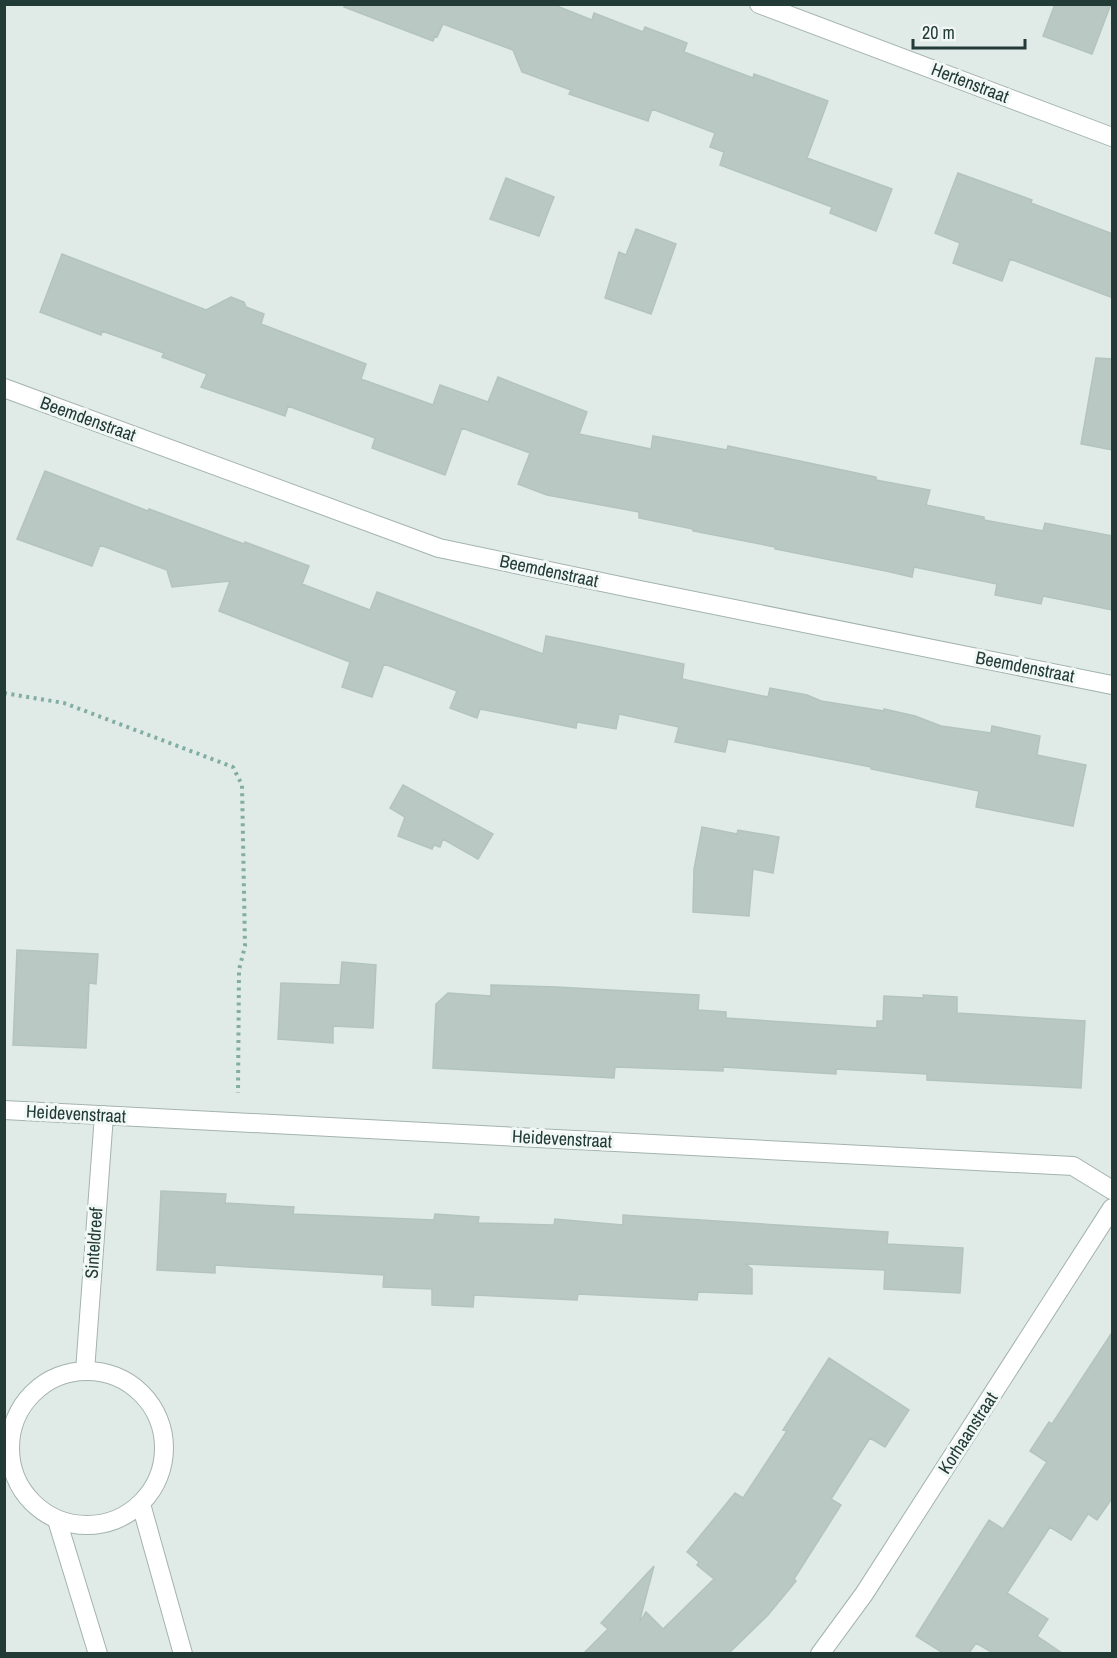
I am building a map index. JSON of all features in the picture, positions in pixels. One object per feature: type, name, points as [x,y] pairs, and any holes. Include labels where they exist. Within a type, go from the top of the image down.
[{"type":"street","name":"Hertenstraat","points":[[759,4],[1113,137]]},
{"type":"street","name":"Beemdenstraat","points":[[4,388],[439,548],[1113,685]]},
{"type":"street","name":"Heidevenstraat","points":[[4,1110],[1073,1166],[1113,1190]]},
{"type":"street","name":"Sinteldreef","points":[[85,1371],[104,1116]]},
{"type":"street","name":"Korhaanstraat","points":[[820,1653],[864,1594],[1113,1209]]},
{"type":"street","points":[[85,1371],[101,1371],[121,1378],[139,1389],[153,1406],[162,1425],[165,1446],[162,1468],[154,1487],[141,1504],[116,1520],[87,1526],[57,1520],[39,1509],[25,1494],[15,1477],[10,1457],[10,1437],[16,1416],[26,1399],[41,1385],[59,1375],[85,1371]]},
{"type":"street","points":[[141,1504],[183,1653]]},
{"type":"street","points":[[57,1520],[98,1653]]},
{"type":"path","points":[[4,693],[64,704],[233,767],[242,785],[245,946],[239,970],[238,1121]]},
{"type":"building","points":[[344,4],[552,4],[592,20],[594,13],[643,32],[645,27],[687,43],[684,52],[753,78],[754,74],[828,101],[807,158],[892,189],[876,231],[830,213],[832,207],[720,165],[724,152],[710,147],[715,133],[652,109],[648,121],[569,94],[571,90],[522,72],[513,50],[443,24],[433,41],[344,7]]},
{"type":"building","points":[[1055,4],[1111,4],[1092,54],[1043,36]]},
{"type":"building","points":[[958,173],[1032,200],[1031,203],[1113,234],[1113,298],[1010,259],[1002,281],[953,263],[960,243],[935,233]]},
{"type":"building","points":[[506,178],[554,197],[539,236],[490,219]]},
{"type":"building","points":[[636,229],[676,244],[651,314],[605,298],[619,252],[626,255]]},
{"type":"building","points":[[62,254],[206,310],[231,297],[244,302],[246,307],[264,314],[261,324],[366,364],[361,379],[433,405],[440,385],[488,402],[498,377],[587,412],[579,434],[651,449],[653,436],[727,450],[728,446],[930,490],[926,505],[984,517],[984,520],[1043,531],[1045,523],[1113,536],[1113,610],[1043,596],[1041,604],[995,595],[997,584],[914,567],[912,577],[693,531],[693,529],[639,518],[639,512],[547,495],[518,484],[530,453],[462,428],[445,475],[372,448],[375,438],[288,406],[285,416],[201,387],[207,374],[162,357],[164,353],[102,331],[101,335],[40,312]]},
{"type":"building","points":[[1096,358],[1113,359],[1113,450],[1081,444]]},
{"type":"building","points":[[45,471],[148,511],[149,509],[309,566],[302,584],[370,610],[377,592],[543,654],[546,636],[684,664],[682,679],[768,697],[770,688],[807,695],[821,701],[884,711],[884,709],[915,716],[941,726],[991,733],[992,726],[1040,736],[1037,755],[1086,765],[1073,826],[976,807],[979,791],[871,769],[871,767],[728,739],[725,752],[675,742],[679,727],[619,714],[616,729],[577,722],[576,728],[480,709],[477,718],[450,708],[457,691],[384,664],[372,697],[342,687],[350,662],[219,611],[230,581],[172,587],[167,570],[100,545],[92,566],[17,539]]},
{"type":"building","points":[[403,785],[493,834],[478,859],[443,839],[440,847],[434,845],[432,849],[398,836],[405,817],[390,808]]},
{"type":"building","points":[[702,827],[737,834],[738,830],[779,837],[773,873],[753,869],[749,916],[693,912],[694,869]]},
{"type":"building","points":[[17,950],[98,954],[96,984],[89,983],[86,1048],[13,1045]]},
{"type":"building","points":[[342,962],[376,965],[373,1028],[333,1026],[333,1043],[278,1039],[281,983],[340,985]]},
{"type":"building","points":[[491,985],[699,995],[698,1010],[726,1012],[726,1018],[877,1028],[877,1021],[883,1021],[884,996],[957,997],[957,1013],[1085,1021],[1081,1088],[927,1080],[927,1074],[836,1069],[836,1074],[723,1067],[723,1071],[615,1067],[614,1078],[433,1068],[436,1004],[448,993],[491,996]]},
{"type":"building","points":[[161,1191],[226,1194],[225,1203],[294,1207],[293,1214],[434,1220],[435,1214],[479,1217],[478,1223],[554,1225],[555,1219],[623,1225],[623,1215],[888,1232],[887,1244],[963,1248],[960,1293],[884,1289],[885,1270],[745,1264],[752,1269],[752,1294],[698,1292],[697,1300],[578,1294],[577,1300],[474,1295],[473,1307],[432,1305],[432,1289],[383,1287],[384,1275],[215,1265],[215,1273],[157,1270]]},
{"type":"building","points":[[1113,1331],[1113,1497],[1097,1520],[1088,1514],[1071,1540],[1050,1527],[1007,1593],[1048,1619],[1037,1636],[1062,1653],[993,1653],[976,1643],[969,1653],[943,1653],[916,1636],[989,1520],[1003,1529],[1047,1462],[1030,1451],[1049,1422],[1052,1424]]},
{"type":"building","points":[[829,1358],[909,1410],[885,1447],[870,1438],[831,1499],[841,1505],[794,1579],[796,1581],[768,1615],[729,1653],[584,1653],[608,1629],[601,1623],[654,1566],[639,1623],[646,1612],[663,1629],[714,1579],[697,1565],[699,1562],[687,1552],[735,1493],[743,1498],[787,1431],[783,1430]]}]
